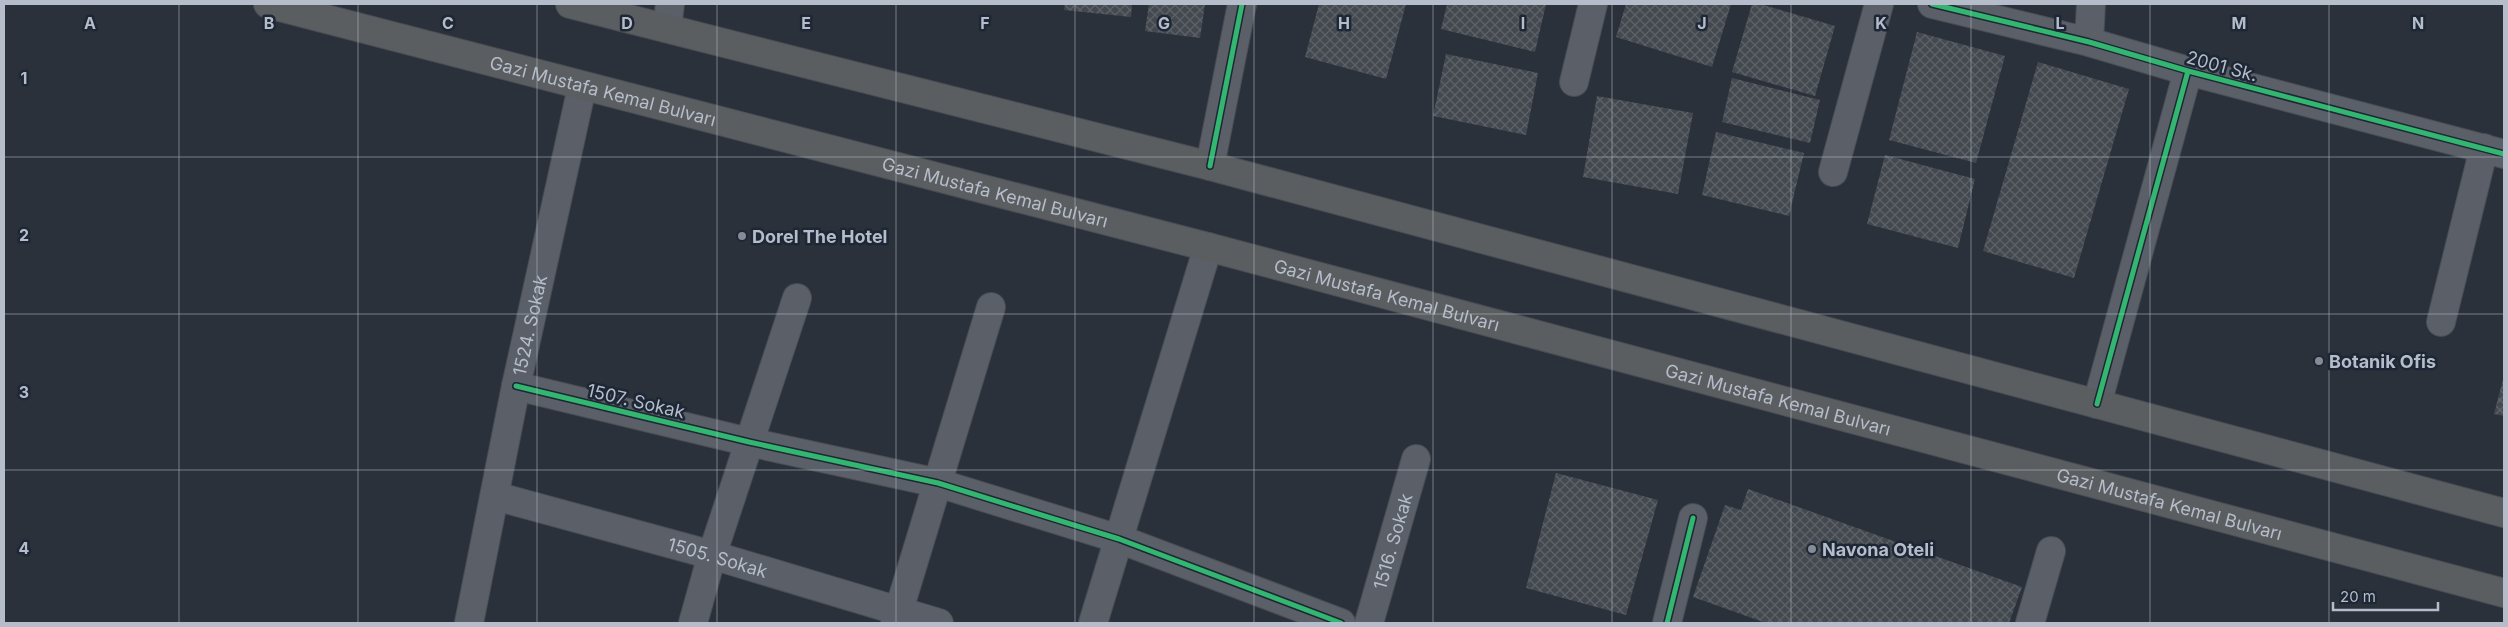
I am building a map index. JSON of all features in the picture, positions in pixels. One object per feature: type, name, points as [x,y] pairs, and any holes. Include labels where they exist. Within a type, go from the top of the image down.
[{"type":"highway","name":"Gazi Mustafa Kemal Bulvarı","points":[[268,4],[1208,247],[2504,594]]},
{"type":"highway","points":[[570,4],[668,16],[1210,166],[2504,513]]},
{"type":"street","points":[[1210,166],[1242,4]]},
{"type":"street","points":[[1574,82],[1593,4]]},
{"type":"street","points":[[1833,172],[1879,4]]},
{"type":"street","name":"2001 Sk.","points":[[1932,4],[2089,42],[2188,71],[2494,151]]},
{"type":"street","points":[[2089,42],[2092,4]]},
{"type":"street","points":[[2097,404],[2188,71]]},
{"type":"street","name":"1524. Sokak","points":[[469,623],[516,386],[582,86]]},
{"type":"street","points":[[2442,322],[2494,151]]},
{"type":"street","points":[[1093,623],[1208,247]]},
{"type":"street","points":[[693,623],[712,555],[798,298]]},
{"type":"street","points":[[896,617],[991,307]]},
{"type":"street","name":"1507. Sokak","points":[[516,386],[750,442],[938,483],[1119,539],[1341,623]]},
{"type":"street","name":"1516. Sokak","points":[[1369,623],[1416,459]]},
{"type":"street","name":"1505. Sokak","points":[[495,496],[712,555],[896,617],[939,623]]},
{"type":"street","points":[[1667,623],[1693,518]]},
{"type":"street","points":[[2030,623],[2052,551]]},
{"type":"building","points":[[1065,4],[1132,4],[1131,17],[1064,10]]},
{"type":"building","points":[[1149,4],[1205,4],[1200,38],[1145,31]]},
{"type":"building","points":[[1319,4],[1406,4],[1386,79],[1305,57]]},
{"type":"building","points":[[1447,4],[1546,4],[1535,52],[1441,29]]},
{"type":"building","points":[[1626,4],[1731,4],[1712,67],[1616,37]]},
{"type":"building","points":[[1752,4],[1760,4],[1835,26],[1815,96],[1732,72]]},
{"type":"building","points":[[1917,32],[2005,56],[1976,163],[1889,140]]},
{"type":"building","points":[[1446,54],[1538,73],[1526,135],[1433,116]]},
{"type":"building","points":[[2038,62],[2129,89],[2074,278],[1983,251]]},
{"type":"building","points":[[1732,78],[1820,100],[1810,143],[1722,122]]},
{"type":"building","points":[[1597,96],[1693,113],[1678,194],[1583,177]]},
{"type":"building","points":[[1716,132],[1804,153],[1789,216],[1702,195]]},
{"type":"building","points":[[1885,155],[1975,179],[1958,248],[1867,224]]},
{"type":"building","points":[[2504,376],[2504,416],[2494,414]]},
{"type":"building","points":[[1556,473],[1658,500],[1626,615],[1526,588]]},
{"type":"building","name":"Navona Oteli","points":[[1748,489],[2022,587],[2009,623],[1766,623],[1693,597],[1725,505],[1741,510]]},
{"type":"cycle path","points":[[1210,166],[1242,4]]},
{"type":"cycle path","points":[[1932,4],[2089,42],[2188,71],[2504,154]]},
{"type":"cycle path","points":[[2097,404],[2188,71]]},
{"type":"cycle path","points":[[516,386],[749,442],[938,483],[1119,539],[1341,623]]},
{"type":"cycle path","points":[[1667,623],[1693,518]]},
{"type":"place","name":"Dorel The Hotel","points":[[742,236]]},
{"type":"place","name":"Botanik Ofis","points":[[2319,361]]},
{"type":"place","name":"Navona Oteli","points":[[1812,549]]}]
